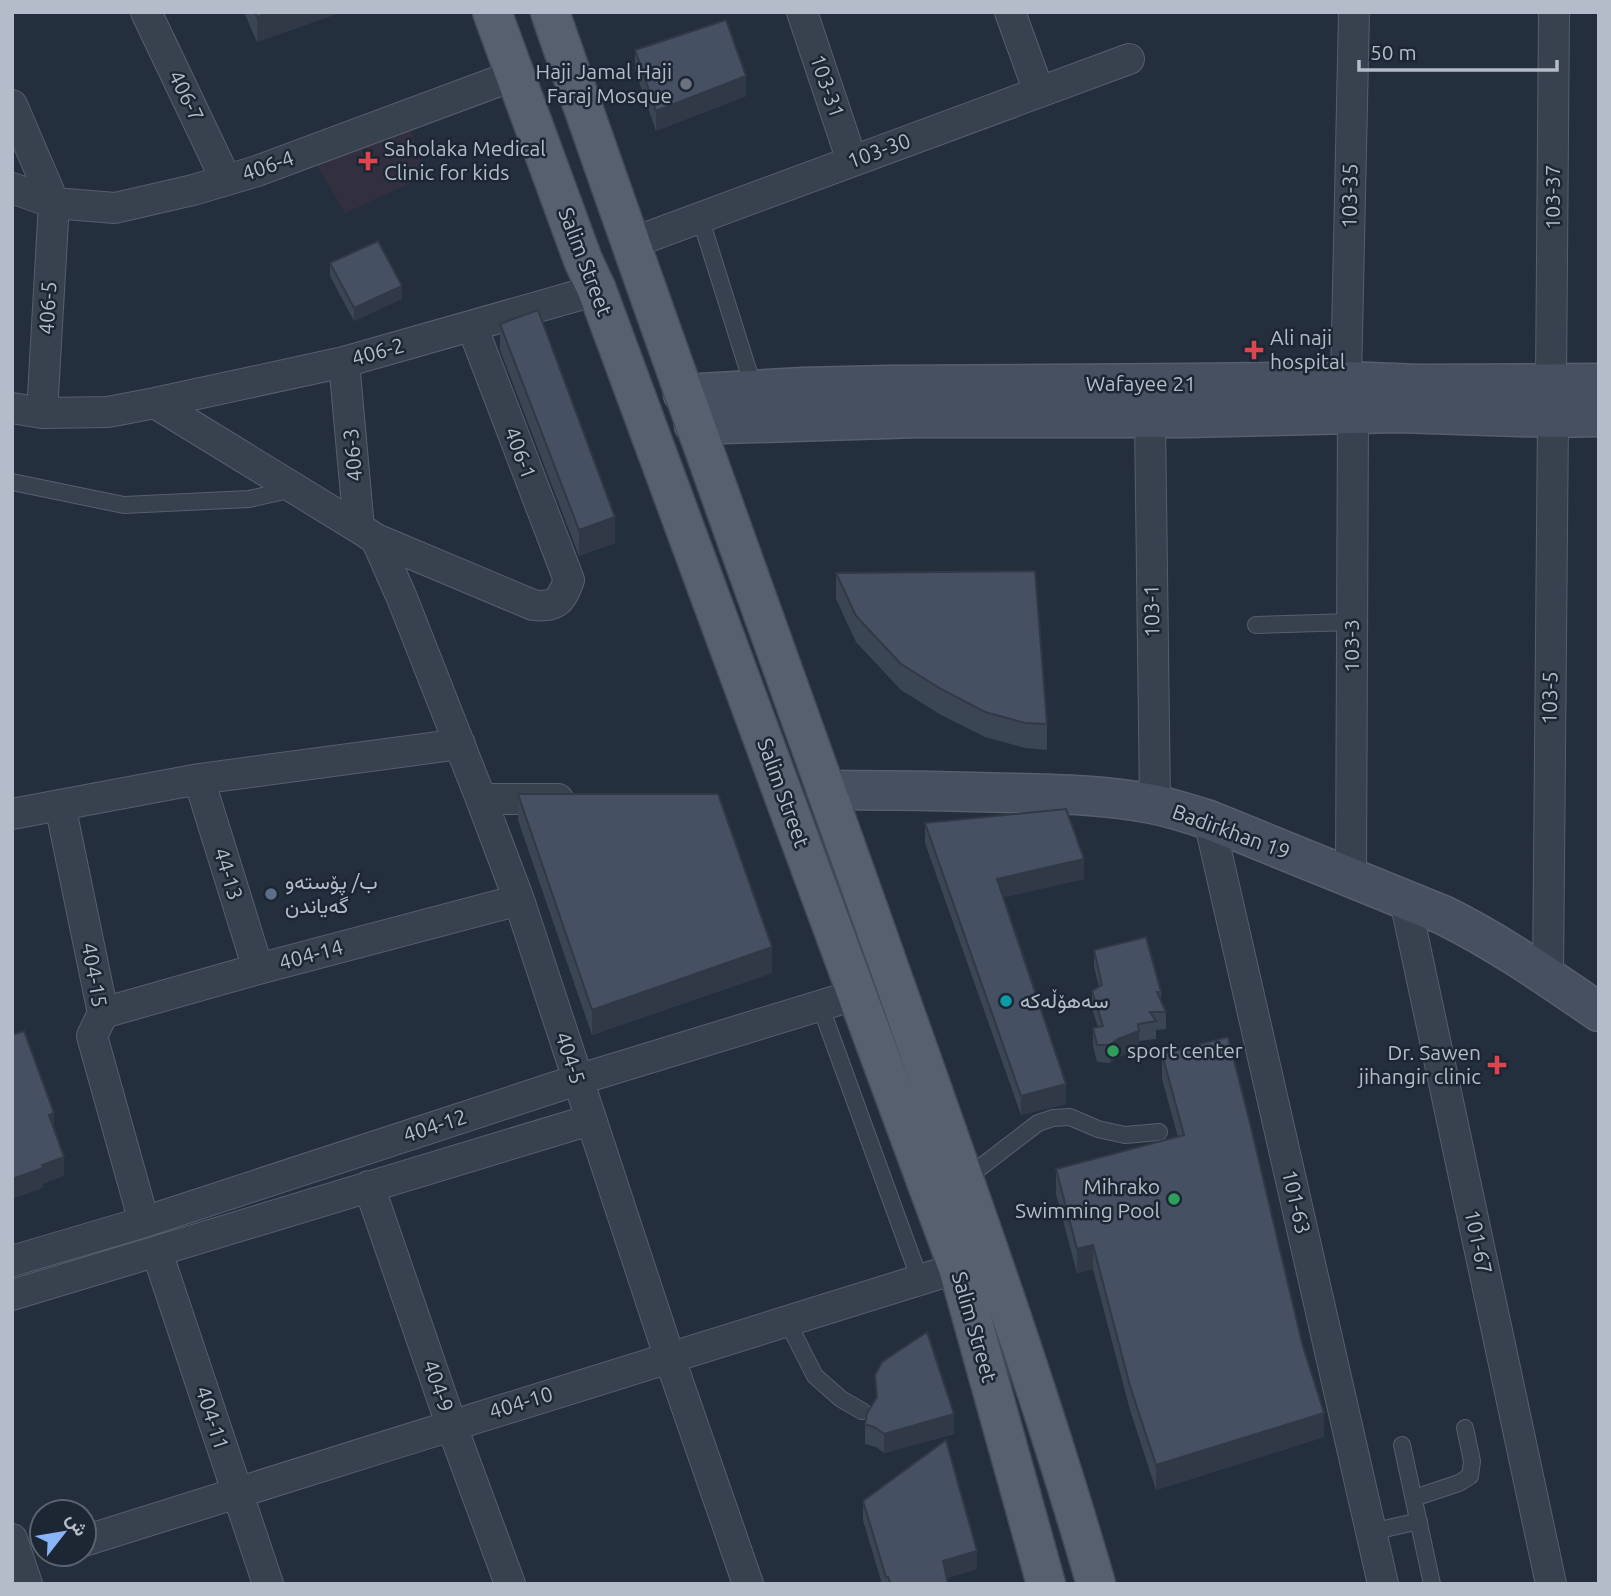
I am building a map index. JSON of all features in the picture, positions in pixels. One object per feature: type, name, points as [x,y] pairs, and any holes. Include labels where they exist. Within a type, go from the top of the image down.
[{"type":"main road","name":"Salim Street","points":[[492,12],[958,1268],[1046,1584]]},
{"type":"main road","name":"Salim Street","points":[[550,12],[629,244],[965,1179],[1096,1583]]},
{"type":"street","name":"406-7","points":[[146,12],[226,180]]},
{"type":"street","name":"103-31","points":[[802,12],[852,161]]},
{"type":"street","points":[[1010,12],[1040,92]]},
{"type":"street","name":"103-35","points":[[1350,397],[1354,12]]},
{"type":"street","name":"103-37","points":[[1552,400],[1554,12]]},
{"type":"street","name":"103-30","points":[[629,244],[1129,59]]},
{"type":"street","name":"406-4","points":[[12,188],[54,203],[115,208],[193,190],[257,171],[515,75]]},
{"type":"street","points":[[12,105],[54,203]]},
{"type":"street","name":"406-5","points":[[42,413],[54,203]]},
{"type":"street","name":"406-2","points":[[12,408],[42,413],[108,412],[155,403],[344,362],[597,290]]},
{"type":"street","name":"406-1","points":[[368,534],[533,605],[546,607],[557,601],[564,592],[569,580],[472,326]]},
{"type":"street","name":"406-3","points":[[344,362],[368,534]]},
{"type":"street","name":"Wafayee 21","points":[[1552,400],[1599,383]]},
{"type":"street","name":"Wafayee 21","points":[[688,409],[754,389],[888,385],[1178,384],[1350,397]]},
{"type":"street","name":"Wafayee 21","points":[[688,409],[918,418],[1150,418],[1350,397],[1419,384],[1552,400],[1599,417]]},
{"type":"street","name":"103-3","points":[[1350,397],[1351,878]]},
{"type":"street","name":"103-5","points":[[1548,977],[1552,400]]},
{"type":"street","points":[[155,403],[368,534]]},
{"type":"street","name":"103-1","points":[[1150,418],[1155,804]]},
{"type":"street","name":"404-5","points":[[368,534],[401,598],[519,900],[670,1359],[748,1584]]},
{"type":"street","points":[[12,814],[199,779],[460,744]]},
{"type":"street","name":"44-13","points":[[199,779],[258,969]]},
{"type":"street","name":"Badirkhan 19","points":[[826,790],[1050,794],[1116,798],[1155,804],[1209,820],[1443,915],[1514,954],[1599,1012]]},
{"type":"street","points":[[481,799],[588,798]]},
{"type":"street","name":"404-15","points":[[60,805],[103,1013],[92,1037],[144,1222]]},
{"type":"street","name":"101-63","points":[[1209,820],[1382,1584]]},
{"type":"street","name":"404-14","points":[[103,1013],[519,900]]},
{"type":"street","name":"101-67","points":[[1405,900],[1551,1584]]},
{"type":"street","name":"404-12","points":[[12,1261],[144,1222],[577,1080],[858,994]]},
{"type":"street","points":[[12,1295],[590,1120]]},
{"type":"street","name":"404-9","points":[[369,1186],[451,1424],[510,1584]]},
{"type":"street","name":"404-11","points":[[157,1252],[268,1584]]},
{"type":"street","name":"404-10","points":[[98,1537],[451,1424],[670,1359],[958,1268]]},
{"type":"lane","points":[[700,218],[754,389]]},
{"type":"lane","points":[[12,482],[124,505],[249,499],[294,488]]},
{"type":"lane","points":[[1256,625],[1352,622]]},
{"type":"lane","points":[[820,1005],[920,1279]]},
{"type":"lane","points":[[965,1179],[1038,1123],[1053,1118],[1070,1117],[1098,1129],[1125,1135],[1159,1132]]},
{"type":"lane","points":[[787,1321],[815,1376],[841,1399],[862,1411]]},
{"type":"lane","points":[[1414,1498],[1459,1483],[1470,1476],[1472,1461],[1465,1428]]},
{"type":"lane","points":[[1402,1445],[1432,1584]]},
{"type":"lane","points":[[1371,1532],[1419,1521]]},
{"type":"shaded area","name":"Saholaka Medical Clinic for kids","points":[[407,119],[426,176],[345,213],[310,154]]},
{"type":"building","points":[[255,12],[269,12],[257,17]]},
{"type":"building","points":[[726,20],[746,76],[656,111],[635,50]]},
{"type":"building","points":[[378,241],[402,286],[354,308],[330,263]]},
{"type":"building","points":[[538,310],[615,517],[579,530],[500,324]]},
{"type":"building","points":[[1035,571],[1047,724],[1025,723],[985,712],[901,664],[856,616],[836,573]]},
{"type":"building","points":[[518,794],[718,794],[772,947],[592,1010]]},
{"type":"building","name":"سەهۆڵەکە","points":[[1066,809],[1084,859],[997,879],[1066,1084],[1021,1096],[925,823]]},
{"type":"building","points":[[1146,937],[1161,992],[1157,992],[1166,1012],[1150,1012],[1156,1021],[1138,1024],[1139,1031],[1110,1045],[1097,1045],[1093,1028],[1103,1026],[1092,991],[1102,985],[1094,950]]},
{"type":"building","points":[[24,1031],[54,1113],[49,1115],[64,1157],[12,1179],[12,1035]]},
{"type":"building","points":[[1228,1037],[1302,1343],[1324,1413],[1156,1465],[1130,1386],[1093,1245],[1077,1249],[1056,1169],[1184,1135],[1162,1054]]},
{"type":"building","points":[[927,1332],[954,1414],[884,1434],[865,1424],[867,1413],[877,1397],[875,1375],[882,1362]]},
{"type":"building","points":[[946,1440],[977,1551],[943,1561],[948,1584],[891,1584],[886,1577],[863,1501]]},
{"type":"place","name":"Haji Jamal Haji Faraj Mosque","points":[[686,84]]},
{"type":"place","name":"Saholaka Medical Clinic for kids","points":[[368,161]]},
{"type":"place","name":"Ali naji hospital","points":[[1254,350]]},
{"type":"place","name":"ب/ پۆستەو گەیاندن","points":[[271,894]]},
{"type":"place","name":"سەهۆڵەکە","points":[[1006,1001]]},
{"type":"place","name":"sport center","points":[[1113,1051]]},
{"type":"place","name":"Dr. Sawen jihangir clinic","points":[[1497,1065]]},
{"type":"place","name":"Mihrako Swimming Pool","points":[[1174,1199]]}]
